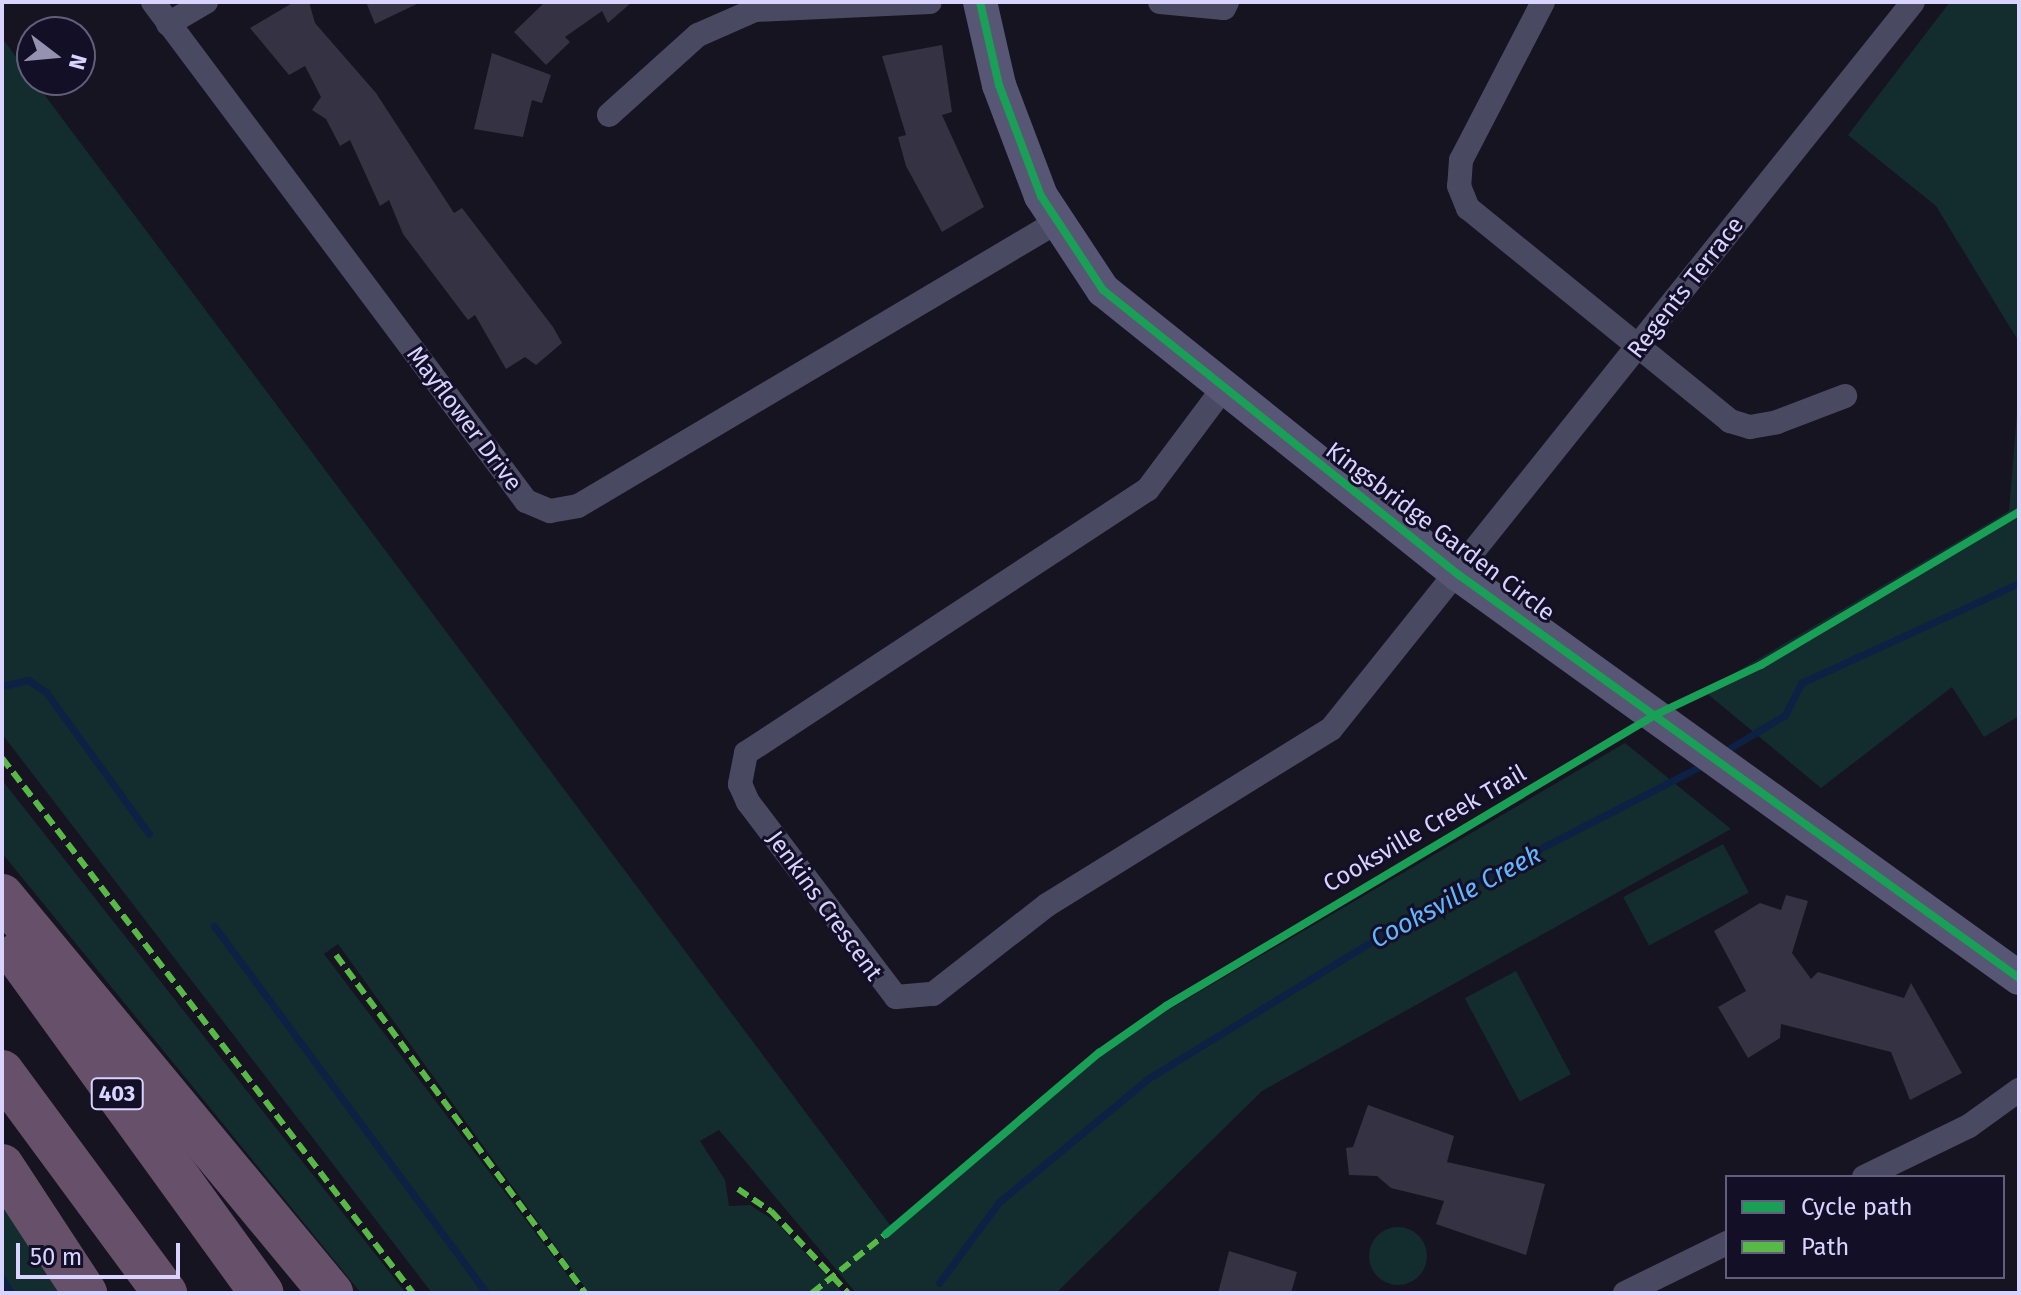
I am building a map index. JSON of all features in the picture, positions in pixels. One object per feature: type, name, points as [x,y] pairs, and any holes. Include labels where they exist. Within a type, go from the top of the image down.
[{"type":"highway","points":[[2,896],[331,1293]]},
{"type":"highway","name":"403","points":[[2,934],[262,1293]]},
{"type":"highway","points":[[2,1072],[165,1293]]},
{"type":"highway","points":[[2,1166],[85,1293]]},
{"type":"street","name":"Mayflower Drive","points":[[153,2],[526,501],[550,511],[578,506],[1055,223]]},
{"type":"street","points":[[168,24],[206,2]]},
{"type":"street","points":[[609,115],[698,35],[755,10],[930,2]]},
{"type":"street","name":"Kingsbridge Garden Circle","points":[[980,2],[999,85],[1055,223],[1103,290],[1222,390],[1459,575],[1671,727],[1743,773],[2019,978]]},
{"type":"street","points":[[1160,2],[1224,8],[1227,2]]},
{"type":"street","points":[[1543,2],[1461,160],[1459,186],[1468,208],[1730,421],[1750,427],[1845,396]]},
{"type":"street","name":"Regents Terrace","points":[[1459,575],[1913,2]]},
{"type":"street","name":"Jenkins Crescent","points":[[1222,390],[1148,489],[746,753],[740,784],[748,802],[881,986],[906,998],[933,994],[1047,905],[1303,751],[1352,708],[1459,575]]},
{"type":"street","points":[[1868,1175],[1969,1126],[2019,1090]]},
{"type":"street","points":[[1625,1293],[1725,1244]]},
{"type":"green space","points":[[1950,2],[2019,2],[2019,342],[1936,206],[1848,135]]},
{"type":"green space","points":[[2,38],[16,57],[16,96],[45,96],[893,1229],[1105,1047],[1625,743],[1731,829],[1262,1091],[1056,1293],[856,1293],[719,1130],[700,1141],[725,1180],[729,1206],[750,1205],[775,1221],[843,1293],[589,1293],[338,944],[324,954],[581,1293],[432,1293],[2,734]]},
{"type":"green space","points":[[2019,389],[2019,716],[1984,737],[1952,687],[1821,788],[1704,691],[2009,511]]},
{"type":"green space","points":[[2,780],[406,1293],[361,1293],[2,853]]},
{"type":"green space","points":[[1723,844],[1749,893],[1649,946],[1623,897]]},
{"type":"green space","points":[[1516,971],[1571,1074],[1520,1102],[1465,998]]},
{"type":"green space","points":[[2,1201],[62,1293],[8,1293],[2,1284]]},
{"type":"green space","points":[[1398,1227],[1419,1235],[1427,1256],[1419,1277],[1398,1285],[1377,1277],[1369,1256],[1377,1235]]},
{"type":"building","points":[[294,2],[309,2],[315,23],[376,93],[454,213],[462,208],[553,327],[562,343],[536,365],[525,357],[506,369],[475,315],[468,320],[403,234],[389,200],[380,206],[350,140],[340,146],[326,119],[312,110],[321,97],[305,66],[289,75],[250,28]]},
{"type":"building","points":[[366,2],[421,2],[375,24]]},
{"type":"building","points":[[545,2],[632,2],[608,23],[602,11],[565,37],[570,42],[546,65],[514,32]]},
{"type":"building","points":[[942,45],[952,112],[942,115],[984,207],[942,232],[906,166],[898,137],[906,135],[882,56]]},
{"type":"building","points":[[492,53],[551,75],[542,103],[532,100],[523,137],[474,129]]},
{"type":"building","points":[[1786,895],[1808,901],[1792,953],[1811,979],[1818,972],[1904,998],[1911,983],[1962,1073],[1910,1100],[1891,1052],[1781,1024],[1780,1038],[1748,1058],[1718,1007],[1746,991],[1714,931],[1760,903],[1781,910]]},
{"type":"building","points":[[1368,1105],[1454,1136],[1447,1162],[1545,1184],[1526,1255],[1436,1224],[1444,1201],[1391,1188],[1377,1176],[1349,1175],[1346,1148],[1353,1147]]},
{"type":"building","points":[[1229,1251],[1297,1272],[1291,1293],[1218,1293]]},
{"type":"waterway","name":"Cooksville Creek","points":[[1722,753],[1785,715],[1801,683],[2019,583]]},
{"type":"waterway","points":[[2,686],[28,680],[46,692],[149,834]]},
{"type":"waterway","name":"Cooksville Creek","points":[[939,1283],[999,1202],[1149,1078],[1440,900],[1705,764]]},
{"type":"waterway","points":[[214,926],[487,1293]]},
{"type":"waterway","points":[[2,1278],[11,1293]]},
{"type":"marked path","points":[[2,758],[413,1293]]},
{"type":"marked path","points":[[336,955],[585,1293]]},
{"type":"marked path","points":[[738,1189],[771,1211],[848,1293]]},
{"type":"marked path","points":[[812,1293],[886,1234]]},
{"type":"cycle path","points":[[980,2],[999,85],[1041,196],[1103,290],[1459,575],[2019,978]]},
{"type":"cycle path","name":"Cooksville Creek Trail","points":[[886,1234],[1099,1053],[1166,1006],[1655,715],[1761,665],[2019,512]]}]
